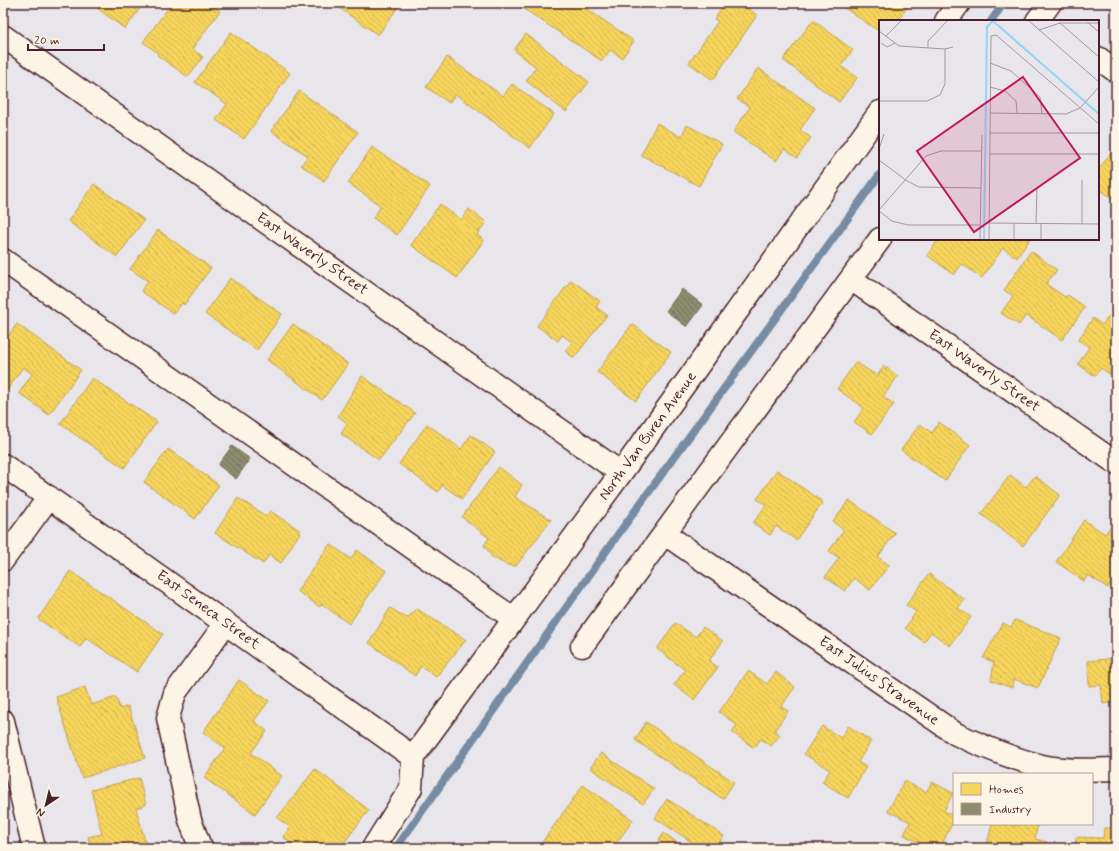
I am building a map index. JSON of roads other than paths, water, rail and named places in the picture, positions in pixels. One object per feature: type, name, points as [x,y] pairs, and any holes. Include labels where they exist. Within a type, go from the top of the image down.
[{"type":"street","points":[[947,20],[959,3]]},
{"type":"street","name":"East Waverly Street","points":[[3,36],[621,473]]},
{"type":"street","points":[[1099,59],[1116,71]]},
{"type":"street","name":"North Van Buren Avenue","points":[[413,757],[621,473],[879,113]]},
{"type":"street","points":[[582,646],[879,240]]},
{"type":"street","points":[[3,260],[514,619]]},
{"type":"street","name":"East Waverly Street","points":[[851,278],[1116,463]]},
{"type":"street","name":"East Seneca Street","points":[[3,465],[413,757]]},
{"type":"street","points":[[3,560],[49,497]]},
{"type":"street","name":"East Julius Stravenue","points":[[665,534],[956,734],[997,753],[1043,766],[1084,770],[1116,769]]},
{"type":"street","points":[[202,848],[190,820],[168,718],[175,693],[226,623]]},
{"type":"street","points":[[3,721],[34,848]]},
{"type":"street","points":[[373,848],[411,788],[413,757]]},
{"type":"waterway","points":[[992,20],[1004,3]]},
{"type":"waterway","points":[[396,848],[619,533],[879,175]]}]
